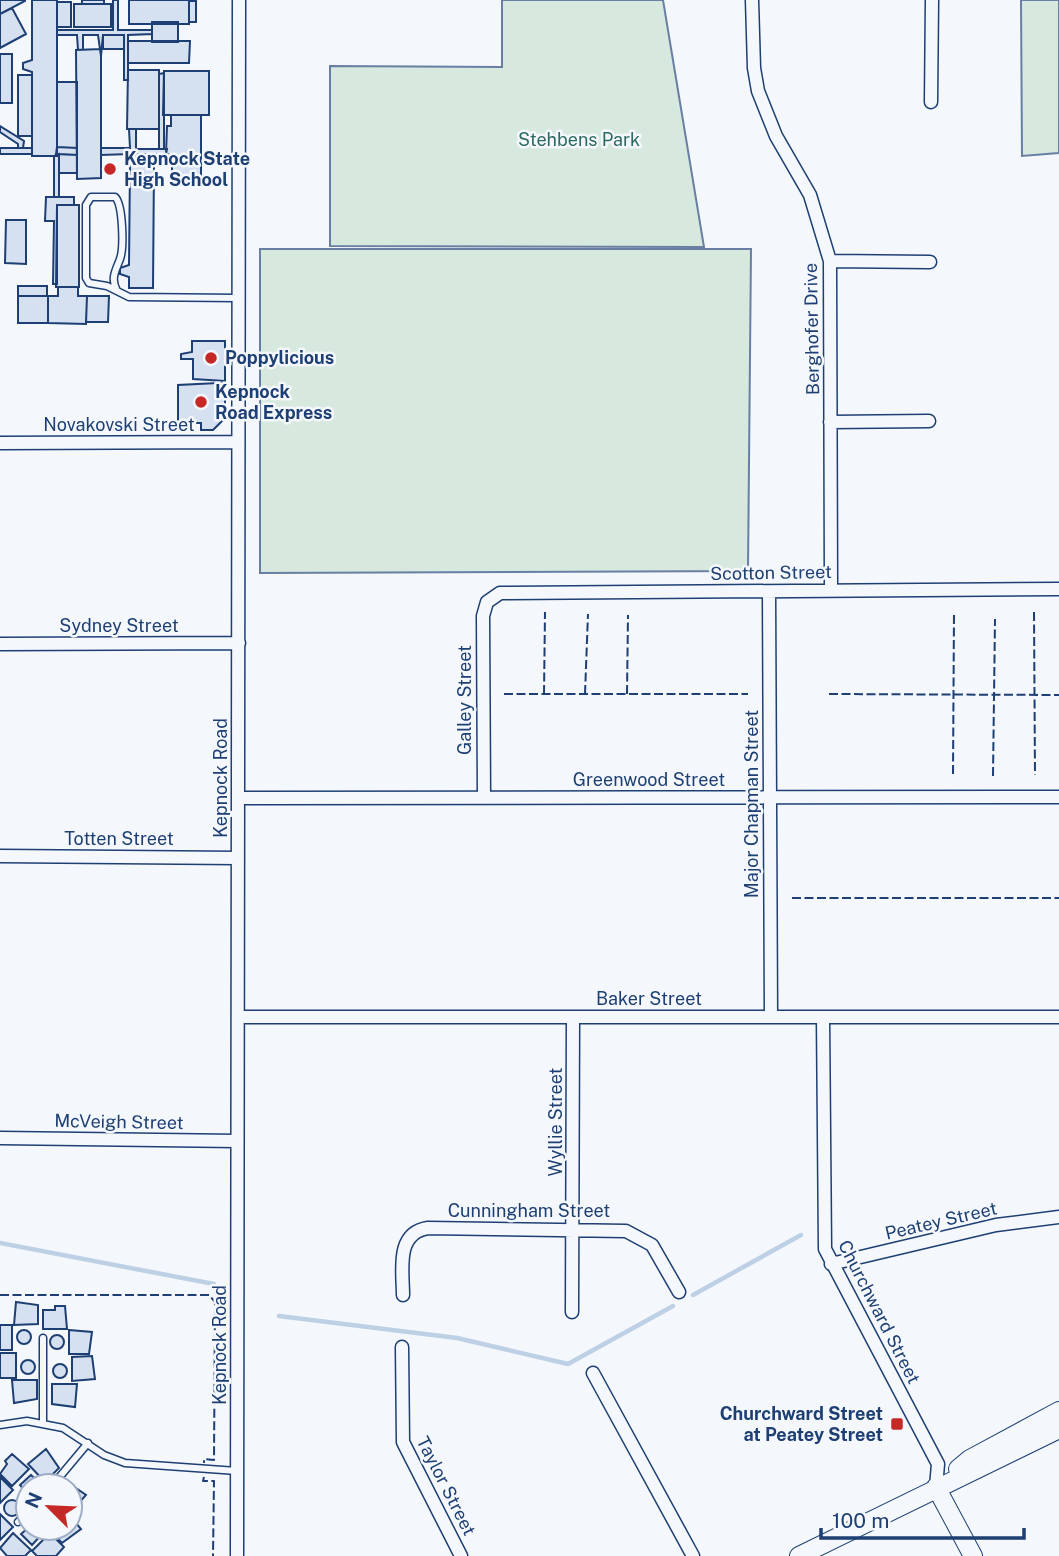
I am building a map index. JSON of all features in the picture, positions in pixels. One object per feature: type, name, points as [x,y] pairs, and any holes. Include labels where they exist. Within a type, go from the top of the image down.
[{"type":"street","name":"Kepnock Road","points":[[237,1556],[239,0]]},
{"type":"street","name":"Berghofer Drive","points":[[752,0],[753,58],[758,91],[776,136],[810,195],[830,261],[831,589]]},
{"type":"street","points":[[931,102],[932,0]]},
{"type":"street","points":[[830,261],[930,262]]},
{"type":"street","points":[[830,422],[929,421]]},
{"type":"street","name":"Novakovski Street","points":[[0,443],[238,442]]},
{"type":"street","name":"Scotton Street","points":[[487,602],[494,596],[508,593],[1059,589]]},
{"type":"street","name":"Major Chapman Street","points":[[769,592],[771,1016]]},
{"type":"street","name":"Galley Street","points":[[484,798],[482,624],[487,602]]},
{"type":"street","name":"Sydney Street","points":[[0,644],[239,643]]},
{"type":"street","name":"Greenwood Street","points":[[239,798],[1059,797]]},
{"type":"street","name":"Totten Street","points":[[0,856],[238,858]]},
{"type":"street","name":"Baker Street","points":[[239,1017],[1059,1017]]},
{"type":"street","name":"Wyllie Street","points":[[572,1312],[573,1017]]},
{"type":"street","name":"Churchward Street","points":[[823,1017],[822,1232],[831,1265],[938,1464],[936,1487]]},
{"type":"street","name":"McVeigh Street","points":[[0,1138],[237,1140]]},
{"type":"street","name":"Peatey Street","points":[[831,1265],[996,1225],[1059,1217]]},
{"type":"street","name":"Cunningham Street","points":[[403,1295],[405,1234],[428,1228],[639,1229],[652,1245],[679,1292]]},
{"type":"street","name":"Taylor Street","points":[[402,1347],[403,1442],[461,1556]]},
{"type":"street","points":[[593,1373],[693,1556]]},
{"type":"street","points":[[936,1487],[970,1459],[1059,1411]]},
{"type":"street","points":[[799,1556],[1059,1429]]},
{"type":"street","points":[[936,1487],[972,1556]]},
{"type":"lane","points":[[117,291],[114,272],[121,254],[121,205],[115,197],[94,196],[88,199],[86,205],[86,278],[91,285],[107,286],[117,291],[129,297],[239,298]]},
{"type":"lane","points":[[43,1338],[43,1423]]},
{"type":"lane","points":[[0,1432],[0,1424],[43,1423],[63,1428],[104,1455],[125,1463],[237,1471]]},
{"type":"lane","points":[[64,1472],[88,1443]]},
{"type":"green space","name":"Stehbens Park","points":[[502,0],[663,0],[704,247],[330,246],[330,66],[502,67]]},
{"type":"green space","points":[[1021,0],[1059,0],[1059,153],[1022,156]]},
{"type":"green space","points":[[260,249],[751,249],[748,571],[260,573]]},
{"type":"building","points":[[0,0],[25,0],[25,1],[0,14]]},
{"type":"building","points":[[32,0],[57,0],[57,156],[32,156],[32,72],[23,69],[23,63],[32,60]]},
{"type":"building","points":[[82,0],[104,0],[104,4],[82,4]]},
{"type":"building","points":[[113,0],[118,0],[118,30],[152,30],[152,34],[128,35],[128,80],[124,80],[124,35],[103,35],[101,56],[98,35],[83,35],[83,50],[78,50],[77,35],[57,35],[57,30],[113,30]]},
{"type":"building","points":[[129,0],[189,0],[189,24],[129,24]]},
{"type":"building","points":[[189,1],[196,1],[196,22],[189,22]]},
{"type":"building","points":[[57,2],[71,2],[71,27],[57,27]]},
{"type":"building","points":[[74,4],[111,4],[111,27],[74,27]]},
{"type":"building","points":[[12,8],[26,34],[0,48],[0,14]]},
{"type":"building","points":[[152,22],[178,22],[178,42],[152,42]]},
{"type":"building","points":[[103,35],[124,35],[124,49],[103,49]]},
{"type":"building","points":[[128,41],[190,41],[189,63],[128,63]]},
{"type":"building","points":[[101,49],[101,178],[77,179],[76,50]]},
{"type":"building","points":[[0,54],[12,54],[12,103],[0,103]]},
{"type":"building","points":[[128,70],[159,70],[159,129],[127,129]]},
{"type":"building","points":[[164,71],[209,71],[209,115],[163,115]]},
{"type":"building","points":[[164,73],[164,149],[159,149],[159,74]]},
{"type":"building","points":[[18,75],[32,75],[32,136],[18,136]]},
{"type":"building","points":[[57,82],[77,82],[77,148],[57,147]]},
{"type":"building","points":[[171,115],[201,115],[201,182],[172,182],[172,155],[166,154],[167,126],[171,126]]},
{"type":"building","points":[[0,126],[24,141],[23,148],[18,148],[18,144],[0,132]]},
{"type":"building","points":[[129,129],[136,129],[136,149],[167,149],[166,154],[136,154],[135,165],[130,165],[130,154],[101,155],[101,148],[130,148]]},
{"type":"building","points":[[57,147],[77,148],[77,155],[56,154]]},
{"type":"building","points":[[0,148],[32,148],[32,154],[0,154]]},
{"type":"building","points":[[59,154],[59,197],[54,197],[54,156]]},
{"type":"building","points":[[59,154],[77,155],[77,173],[59,173]]},
{"type":"building","points":[[130,165],[154,165],[153,288],[129,288],[129,277],[120,274],[120,268],[129,265]]},
{"type":"building","points":[[46,197],[74,197],[74,205],[57,205],[57,284],[53,284],[54,221],[45,221]]},
{"type":"building","points":[[57,205],[79,205],[79,287],[56,287]]},
{"type":"building","points":[[6,220],[26,220],[26,264],[5,263]]},
{"type":"building","points":[[18,286],[47,286],[47,296],[18,296]]},
{"type":"building","points":[[58,287],[78,287],[78,296],[87,296],[86,324],[48,323],[48,296],[58,296]]},
{"type":"building","points":[[18,296],[48,296],[48,323],[18,323]]},
{"type":"building","points":[[87,296],[109,296],[108,322],[86,322]]},
{"type":"building","points":[[192,341],[225,341],[225,381],[193,379],[193,359],[181,359],[181,354],[192,352]]},
{"type":"building","name":"Kepnock Road Express","points":[[225,383],[225,418],[213,430],[201,430],[201,423],[178,423],[178,385]]},
{"type":"building","points":[[16,1302],[38,1305],[38,1324],[14,1325]]},
{"type":"building","points":[[55,1306],[65,1306],[67,1329],[43,1329],[43,1310],[55,1310]]},
{"type":"building","points":[[0,1325],[12,1325],[12,1350],[0,1350]]},
{"type":"building","points":[[21,1330],[27,1330],[31,1337],[27,1344],[21,1344],[17,1340],[17,1334]]},
{"type":"building","points":[[69,1330],[92,1332],[89,1354],[69,1354]]},
{"type":"building","points":[[54,1335],[60,1335],[64,1342],[60,1349],[54,1349],[50,1345],[50,1339]]},
{"type":"building","points":[[0,1353],[16,1353],[16,1378],[0,1378]]},
{"type":"building","points":[[92,1356],[95,1379],[72,1381],[72,1357]]},
{"type":"building","points":[[25,1360],[31,1360],[35,1367],[31,1374],[25,1374],[21,1370],[21,1364]]},
{"type":"building","points":[[57,1364],[63,1364],[67,1371],[63,1378],[57,1378],[53,1374],[53,1368]]},
{"type":"building","points":[[12,1380],[37,1380],[37,1399],[14,1403]]},
{"type":"building","points":[[52,1384],[77,1384],[75,1407],[52,1404]]},
{"type":"building","points":[[46,1449],[59,1468],[55,1472],[36,1472],[28,1464]]},
{"type":"building","points":[[12,1454],[29,1469],[26,1472],[14,1472],[12,1486],[0,1474],[7,1464],[5,1461]]},
{"type":"building","points":[[0,1477],[13,1490],[0,1503]]},
{"type":"building","points":[[12,1500],[14,1516],[9,1516],[4,1511],[4,1505]]},
{"type":"building","points":[[0,1514],[13,1527],[0,1540]]},
{"type":"building","points":[[13,1533],[14,1542],[23,1542],[31,1550],[25,1556],[7,1556],[0,1548]]},
{"type":"building","points":[[41,1542],[59,1542],[64,1547],[56,1556],[37,1556],[32,1551]]},
{"type":"waterway","points":[[693,1295],[801,1235]]},
{"type":"waterway","points":[[0,1243],[214,1284]]},
{"type":"waterway","points":[[279,1316],[457,1338],[568,1364],[673,1306]]},
{"type":"fence","points":[[544,694],[545,612]]},
{"type":"fence","points":[[953,774],[954,612]]},
{"type":"fence","points":[[1034,612],[1035,775]]},
{"type":"fence","points":[[585,694],[588,614]]},
{"type":"fence","points":[[627,694],[628,615]]},
{"type":"fence","points":[[993,776],[995,619]]},
{"type":"fence","points":[[504,694],[748,694]]},
{"type":"fence","points":[[829,694],[1059,695]]},
{"type":"fence","points":[[792,898],[1059,898]]},
{"type":"fence","points":[[0,1295],[209,1295],[215,1302],[214,1460],[204,1459],[204,1463]]},
{"type":"fence","points":[[204,1477],[203,1481],[214,1481],[213,1556]]},
{"type":"place","name":"Kepnock State High School","points":[[110,169]]},
{"type":"place","name":"Poppylicious","points":[[211,358]]},
{"type":"place","name":"Kepnock Road Express","points":[[201,402]]},
{"type":"place","name":"Churchward Street at Peatey Street","points":[[897,1424]]}]
